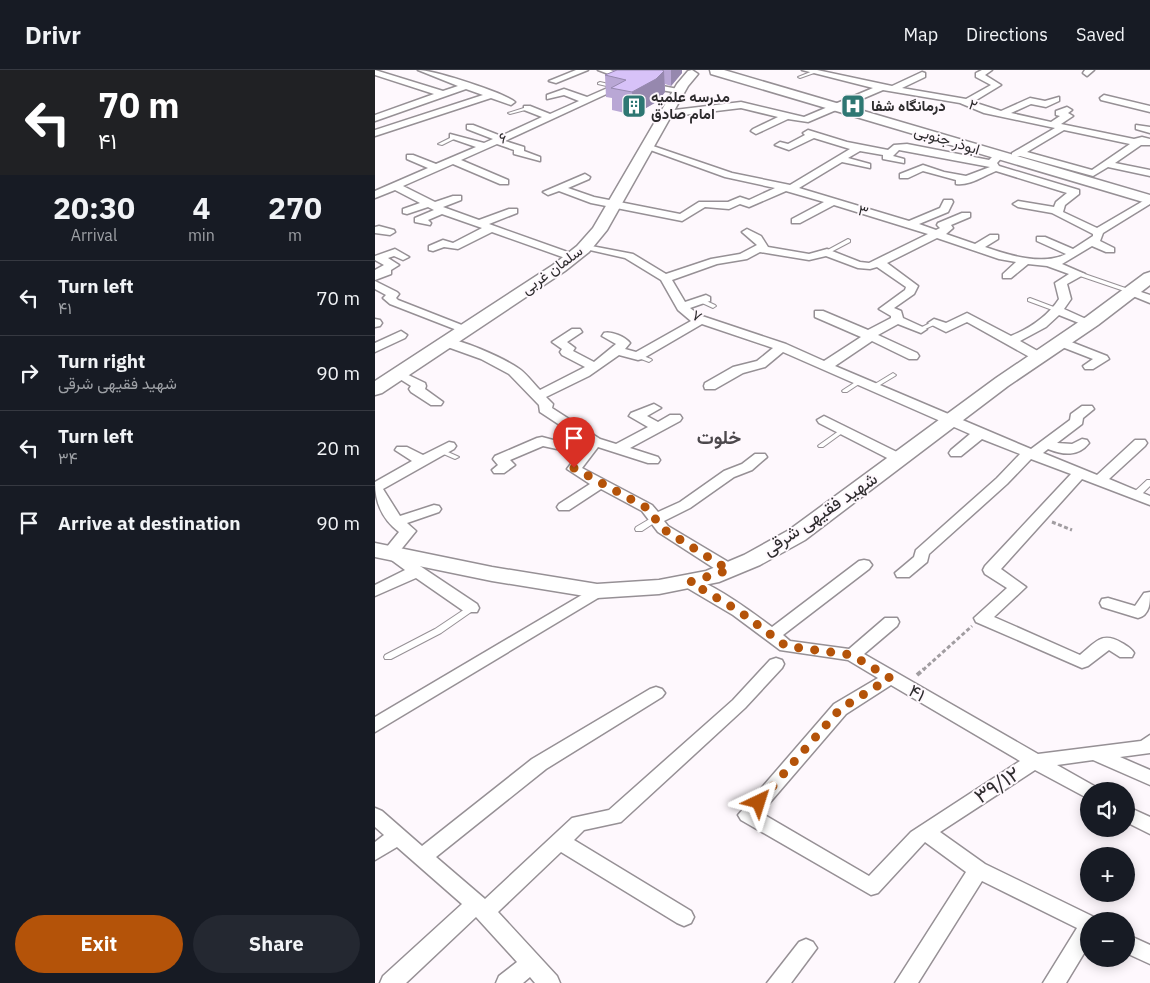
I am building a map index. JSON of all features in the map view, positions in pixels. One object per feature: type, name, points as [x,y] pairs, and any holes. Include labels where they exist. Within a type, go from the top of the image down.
[{"type":"street","points":[[422,70],[469,85],[511,102]]},
{"type":"street","points":[[553,81],[569,73],[583,70]]},
{"type":"street","points":[[602,70],[646,85],[679,90]]},
{"type":"street","points":[[966,102],[997,85],[979,75],[988,70]]},
{"type":"street","points":[[686,72],[716,71]]},
{"type":"street","name":"ابوذر جنوبی","points":[[716,71],[834,106],[1003,160],[1150,200]]},
{"type":"street","points":[[375,72],[441,94]]},
{"type":"street","name":"سلمان غربی","points":[[376,388],[572,257],[585,246],[599,230],[666,114],[686,72]]},
{"type":"street","name":"۲","points":[[807,73],[966,102],[1002,114],[1139,142],[1150,142]]},
{"type":"street","points":[[893,89],[922,76]]},
{"type":"street","name":"۶","points":[[375,194],[588,101],[631,80]]},
{"type":"street","points":[[376,117],[469,85]]},
{"type":"street","points":[[666,114],[741,105],[805,120],[882,87]]},
{"type":"street","points":[[932,96],[946,89]]},
{"type":"street","points":[[550,97],[564,92],[588,101]]},
{"type":"street","points":[[375,132],[494,94]]},
{"type":"street","points":[[1104,98],[1150,109]]},
{"type":"street","points":[[1002,114],[1030,101],[1046,104],[1056,99]]},
{"type":"street","points":[[527,108],[550,117]]},
{"type":"street","points":[[1052,124],[1067,116],[1059,113],[1067,110]]},
{"type":"street","points":[[746,124],[759,129],[787,116]]},
{"type":"street","points":[[470,127],[521,149],[517,152],[537,159]]},
{"type":"street","points":[[959,182],[970,180],[1063,127]]},
{"type":"street","points":[[1097,134],[1109,127]]},
{"type":"street","points":[[780,145],[789,147],[811,134],[858,148],[889,153]]},
{"type":"street","points":[[901,161],[886,156],[897,147],[907,147],[1093,173],[1124,156],[1150,135]]},
{"type":"street","points":[[455,137],[484,146]]},
{"type":"street","name":"۳","points":[[647,147],[729,175],[789,188],[1003,257],[1049,262],[1079,274]]},
{"type":"street","points":[[560,188],[591,200],[682,218],[703,204],[710,206],[718,203],[729,206],[741,200],[749,204],[789,188],[858,148]]},
{"type":"street","points":[[410,157],[437,168]]},
{"type":"street","points":[[841,159],[867,166]]},
{"type":"street","points":[[453,160],[504,182]]},
{"type":"street","points":[[1003,160],[1075,192],[1060,204],[1057,212],[1045,220]]},
{"type":"street","points":[[1107,164],[1150,173]]},
{"type":"street","points":[[904,176],[923,168],[942,175],[970,180]]},
{"type":"street","points":[[548,192],[585,177]]},
{"type":"street","points":[[395,186],[479,224],[572,257]]},
{"type":"street","points":[[407,211],[436,206],[457,198]]},
{"type":"street","points":[[1049,262],[1057,263],[1150,200]]},
{"type":"street","points":[[796,221],[832,202]]},
{"type":"street","points":[[908,225],[944,210],[948,202]]},
{"type":"street","points":[[1018,204],[1057,212],[1095,237],[1110,250]]},
{"type":"street","points":[[426,223],[419,220],[436,206]]},
{"type":"street","points":[[479,224],[501,219],[513,211]]},
{"type":"street","points":[[760,248],[809,257],[827,252],[858,265],[870,266],[935,235],[947,228],[943,225],[966,215]]},
{"type":"street","points":[[433,248],[443,243],[454,246],[491,228]]},
{"type":"street","points":[[375,230],[379,229],[389,232]]},
{"type":"street","points":[[665,278],[715,261],[743,257],[760,248],[763,244],[747,232]]},
{"type":"street","points":[[529,242],[540,237]]},
{"type":"street","points":[[976,248],[994,238]]},
{"type":"street","points":[[1041,239],[1073,253]]},
{"type":"street","points":[[621,254],[636,244]]},
{"type":"street","name":"۷","points":[[585,246],[629,256],[665,278],[682,307],[695,318],[783,347],[950,422],[1150,501]]},
{"type":"street","points":[[375,277],[387,272],[381,270],[393,265],[379,258],[395,252],[403,257]]},
{"type":"street","points":[[1007,276],[1025,260]]},
{"type":"street","points":[[879,263],[912,286],[910,292],[885,309],[897,314],[897,320]]},
{"type":"street","points":[[1010,341],[1035,331],[1057,310],[1065,299],[1061,283],[1079,274]]},
{"type":"street","name":"شهید فقیهی شرقی","points":[[383,552],[492,574],[597,591],[659,587],[690,582],[729,570],[752,560],[797,534],[1039,357],[1089,323],[1141,295],[1150,277]]},
{"type":"street","points":[[375,284],[393,294],[389,298],[394,302],[466,329]]},
{"type":"street","points":[[682,307],[707,302]]},
{"type":"street","points":[[1057,310],[1089,323]]},
{"type":"street","points":[[819,314],[913,356]]},
{"type":"street","points":[[935,323],[946,328],[967,317],[1039,357]]},
{"type":"street","points":[[618,351],[643,358],[701,320]]},
{"type":"street","points":[[825,366],[866,341],[868,335],[897,320],[921,329]]},
{"type":"street","points":[[576,332],[558,342],[569,348],[566,352],[593,366]]},
{"type":"street","points":[[376,353],[401,335]]},
{"type":"street","points":[[538,396],[618,351],[624,343],[608,336]]},
{"type":"street","points":[[446,342],[485,356],[514,370],[546,404],[545,409],[595,442],[653,460]]},
{"type":"street","points":[[1061,342],[1103,359],[1089,366]]},
{"type":"street","points":[[711,386],[738,370],[761,364],[783,347]]},
{"type":"street","points":[[398,374],[420,386],[416,389],[436,402]]},
{"type":"street","points":[[654,408],[636,416],[657,427]]},
{"type":"street","points":[[903,573],[923,559],[921,553],[1031,454],[1077,421],[1076,417],[1087,409]]},
{"type":"street","points":[[616,450],[675,418]]},
{"type":"street","points":[[825,420],[900,459]]},
{"type":"street","points":[[956,453],[980,433]]},
{"type":"street","points":[[499,470],[508,465],[501,460],[542,440],[557,445],[595,442]]},
{"type":"street","points":[[595,442],[574,468],[647,508],[663,529],[729,570]]},
{"type":"street","points":[[1047,444],[1063,450],[1067,447],[1074,449],[1082,443]]},
{"type":"street","points":[[1099,481],[1140,443]]},
{"type":"street","points":[[402,450],[423,461]]},
{"type":"street","points":[[449,451],[423,461],[375,488],[396,522],[408,531],[383,552],[417,571],[471,608]]},
{"type":"street","points":[[656,519],[685,505],[729,474],[747,467],[760,457]]},
{"type":"street","points":[[1080,473],[991,570],[1018,587],[982,618],[1082,662],[1107,642],[1125,653]]},
{"type":"street","points":[[564,507],[601,483]]},
{"type":"street","points":[[396,522],[435,509]]},
{"type":"street","points":[[772,636],[864,565]]},
{"type":"street","points":[[375,591],[417,571]]},
{"type":"street","name":"۴۱","points":[[690,582],[739,611],[786,646],[852,655],[1080,787]]},
{"type":"street","points":[[375,725],[597,591]]},
{"type":"street","points":[[1108,603],[1138,613],[1149,602]]},
{"type":"street","points":[[852,655],[891,622]]},
{"type":"street","points":[[391,983],[559,842],[579,823],[614,817],[739,704],[776,664]]},
{"type":"street","name":"۳۹/۱۲","points":[[897,682],[840,709],[747,815],[871,887],[918,836],[1034,761],[1147,747],[1150,743]]},
{"type":"street","points":[[422,857],[539,764],[656,693]]},
{"type":"street","points":[[1095,754],[1150,778]]},
{"type":"street","points":[[375,816],[481,908],[549,983]]},
{"type":"street","points":[[1135,818],[1150,826]]},
{"type":"street","points":[[925,832],[978,870],[1080,921]]},
{"type":"street","points":[[375,852],[398,836]]},
{"type":"street","points":[[559,842],[684,917]]},
{"type":"street","points":[[906,983],[978,870]]},
{"type":"street","points":[[1054,983],[1080,940]]},
{"type":"street","points":[[778,983],[806,948]]},
{"type":"street","points":[[1135,948],[1150,955]]},
{"type":"street","points":[[507,983],[531,963]]},
{"type":"lane","points":[[601,83],[618,87]]},
{"type":"lane","points":[[511,102],[527,108]]},
{"type":"lane","points":[[510,113],[527,108]]},
{"type":"lane","points":[[440,144],[455,137]]},
{"type":"lane","points":[[827,252],[848,242]]},
{"type":"lane","points":[[1079,274],[1141,295]]},
{"type":"lane","points":[[1030,300],[1057,310]]},
{"type":"lane","points":[[921,329],[935,323]]},
{"type":"lane","points":[[873,387],[893,375]]},
{"type":"lane","points":[[845,391],[860,381]]},
{"type":"lane","points":[[821,446],[843,430]]},
{"type":"lane","points":[[1136,495],[1150,482]]},
{"type":"lane","points":[[639,529],[656,519]]},
{"type":"lane","points":[[388,657],[438,631],[471,608]]},
{"type":"path","points":[[1040,517],[1072,530]]},
{"type":"path","points":[[897,682],[982,618]]},
{"type":"building","points":[[617,70],[664,71],[656,79],[632,92],[611,88],[626,80],[605,75]]},
{"type":"place","name":"مدرسه علمیه امام صادق","points":[[634,106]]},
{"type":"place","name":"درمانگاه شفا","points":[[853,106]]},
{"type":"district","name":"خلوت","points":[[719,437]]},
{"type":"route","points":[[574,468],[647,508],[663,529],[729,570],[690,582],[739,611],[786,646],[852,655],[890,678],[840,709],[759,802]]}]
